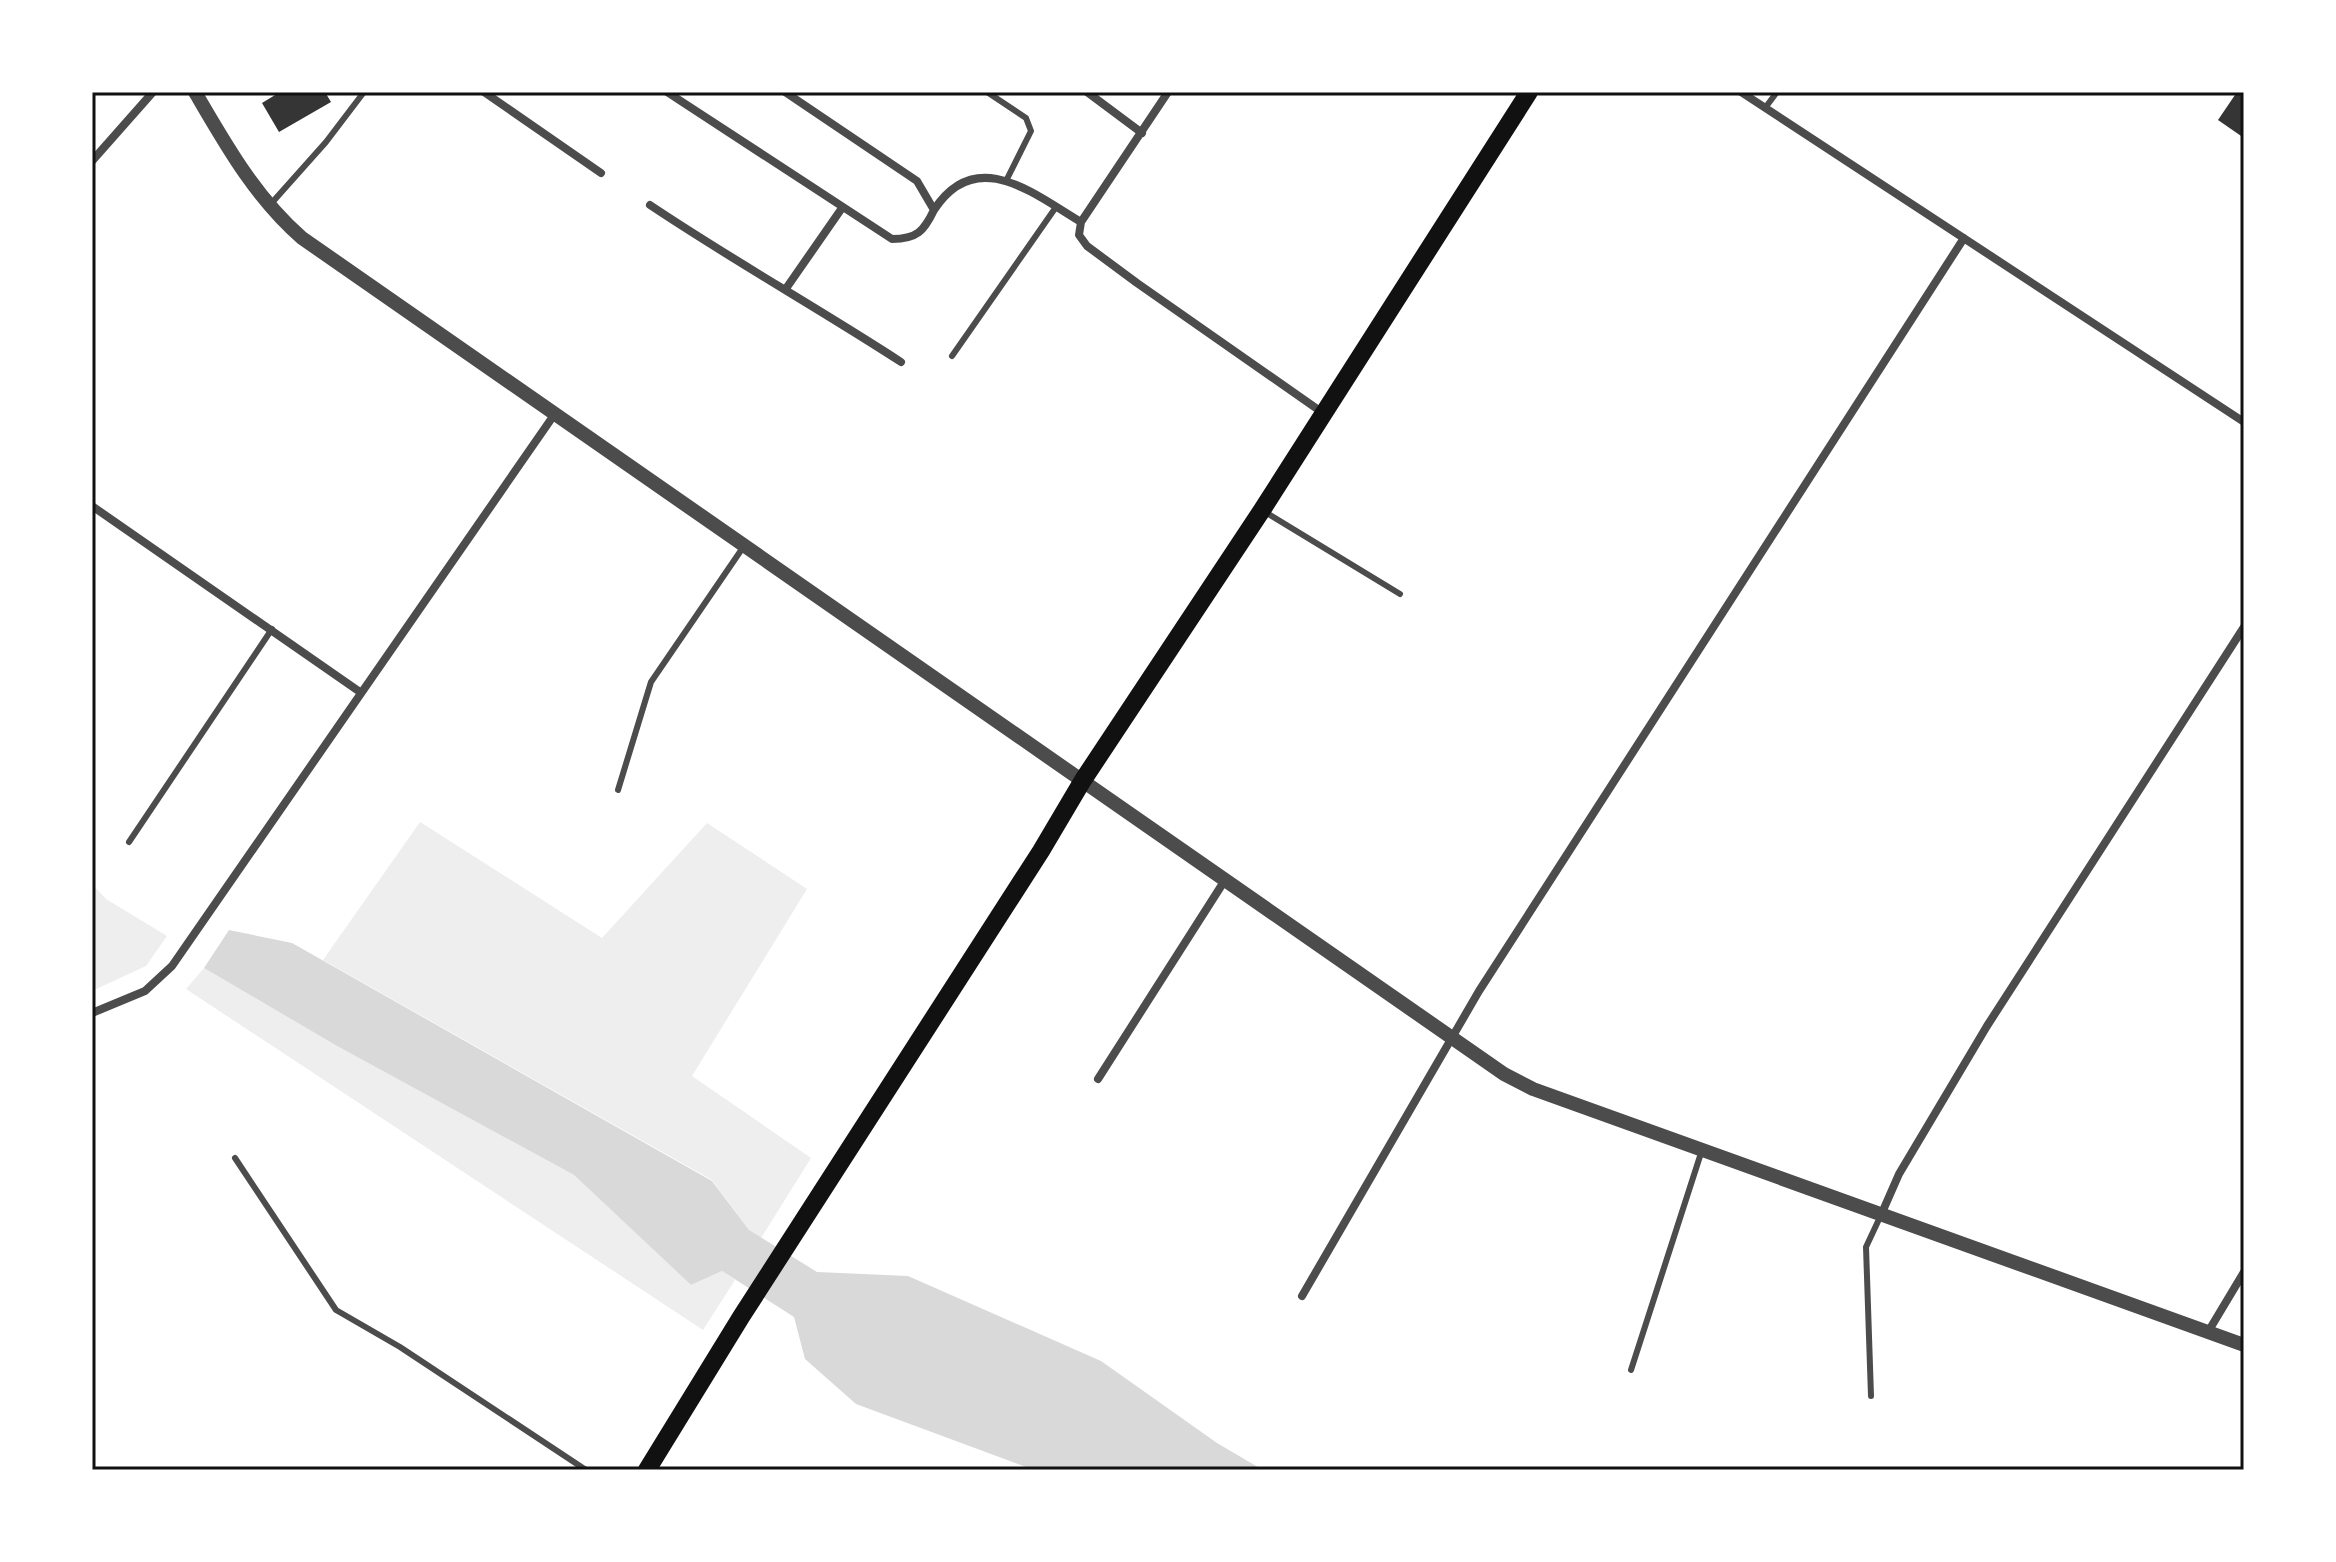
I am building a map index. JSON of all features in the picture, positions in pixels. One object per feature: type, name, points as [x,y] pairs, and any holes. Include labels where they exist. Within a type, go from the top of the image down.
[{"type":"main road","points":[[647,1470],[742,1316],[1041,851],[1083,780],[1262,510],[1529,92]]},
{"type":"street","points":[[92,161],[153,92]]},
{"type":"street","points":[[195,92],[244,174],[269,206],[302,238],[937,683],[1083,780],[1504,1074],[1533,1089],[2244,1345]]},
{"type":"street","points":[[484,92],[601,173]]},
{"type":"street","points":[[667,92],[892,239],[910,239],[924,230],[942,197],[962,182],[990,176],[1007,179],[1081,222]]},
{"type":"street","points":[[785,92],[917,181],[934,210]]},
{"type":"street","points":[[1087,92],[1142,133]]},
{"type":"street","points":[[1168,92],[1081,222],[1079,235],[1087,246],[1323,413]]},
{"type":"street","points":[[1741,92],[2244,422]]},
{"type":"street","points":[[650,205],[747,270],[901,362]]},
{"type":"street","points":[[785,290],[842,208]]},
{"type":"street","points":[[1302,1296],[1452,1039],[1623,765],[1964,238]]},
{"type":"street","points":[[92,1013],[145,991],[172,966],[554,415]]},
{"type":"street","points":[[92,506],[360,692]]},
{"type":"street","points":[[1881,1215],[1899,1174],[1987,1026],[2244,627]]},
{"type":"street","points":[[1098,1079],[1225,880]]},
{"type":"street","points":[[2208,1332],[2244,1272]]},
{"type":"lane","points":[[269,206],[364,92]]},
{"type":"lane","points":[[987,92],[1026,118],[1031,131],[1007,179]]},
{"type":"lane","points":[[1765,108],[1777,92]]},
{"type":"lane","points":[[952,356],[1056,207]]},
{"type":"lane","points":[[1262,510],[1400,594]]},
{"type":"lane","points":[[618,790],[651,682],[744,546]]},
{"type":"lane","points":[[129,842],[272,629]]},
{"type":"lane","points":[[1631,1370],[1702,1150]]},
{"type":"lane","points":[[235,1158],[336,1310],[451,1380],[586,1470]]},
{"type":"lane","points":[[1871,1396],[1866,1247],[1881,1215]]},
{"type":"shaded area","points":[[420,822],[602,938],[707,823],[807,889],[692,1076],[811,1158],[761,1238],[749,1230],[712,1180],[323,960]]},
{"type":"shaded area","points":[[92,884],[106,899],[167,936],[146,966],[92,991]]},
{"type":"shaded area","points":[[229,930],[292,943],[712,1181],[749,1230],[817,1272],[908,1276],[1101,1361],[1217,1443],[1263,1470],[1034,1470],[856,1404],[805,1359],[794,1317],[722,1271],[691,1285],[574,1175],[337,1046],[204,968]]},
{"type":"shaded area","points":[[204,968],[337,1046],[574,1175],[691,1285],[722,1271],[735,1280],[703,1330],[186,989]]},
{"type":"building","points":[[280,92],[325,92],[331,102],[279,132],[262,103]]},
{"type":"building","points":[[2237,92],[2244,92],[2244,138],[2218,120]]}]
